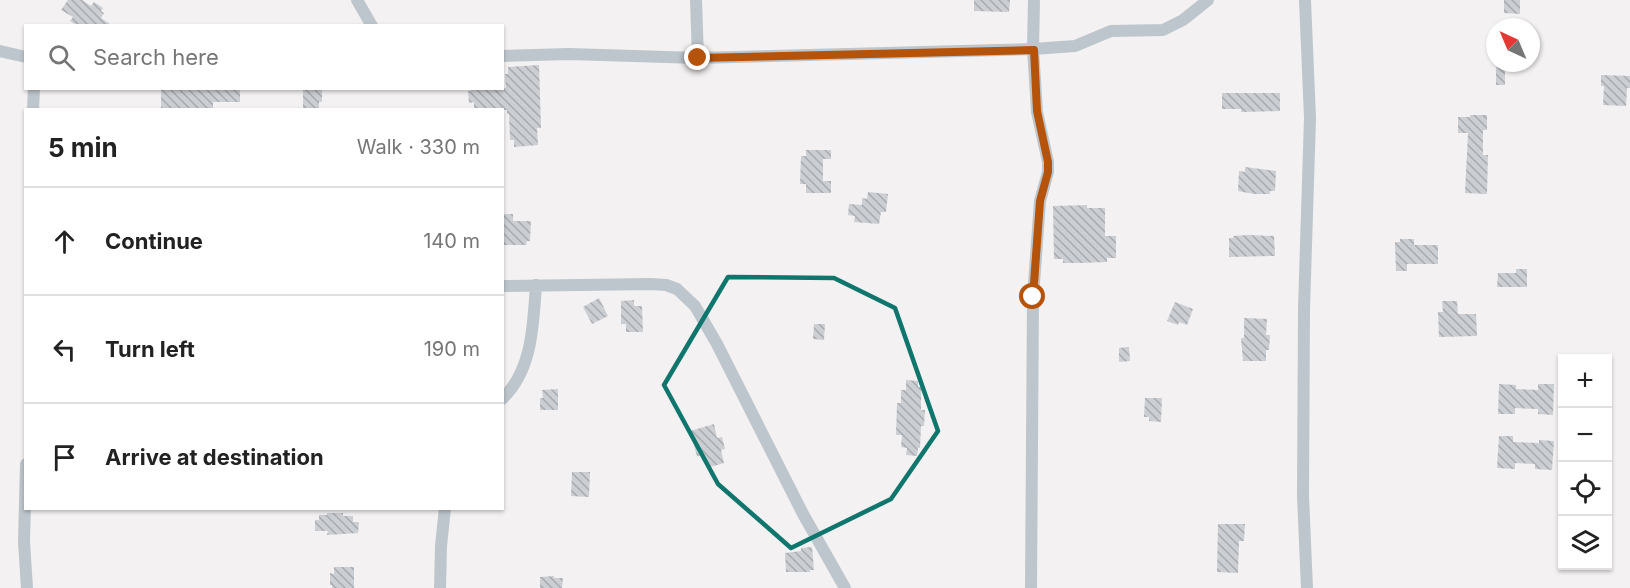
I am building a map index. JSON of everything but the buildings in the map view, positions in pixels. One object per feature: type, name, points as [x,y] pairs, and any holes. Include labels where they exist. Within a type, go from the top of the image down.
[{"type":"street","points":[[357,0],[371,24]]},
{"type":"street","points":[[696,0],[698,58]]},
{"type":"street","points":[[1031,588],[1034,286],[1040,201],[1048,172],[1037,111],[1034,0]]},
{"type":"street","points":[[504,56],[569,54],[698,58],[1034,50],[1075,46],[1111,31],[1163,30],[1183,20],[1208,0]]},
{"type":"street","points":[[1305,0],[1310,118],[1304,320],[1303,496],[1307,588]]},
{"type":"street","points":[[0,51],[24,57]]},
{"type":"street","points":[[33,108],[34,90]]},
{"type":"street","points":[[504,286],[651,284],[666,285],[684,295],[695,306],[717,344],[803,514],[845,588]]},
{"type":"street","points":[[504,397],[528,356],[536,285]]},
{"type":"street","points":[[25,510],[27,588]]},
{"type":"street","points":[[440,588],[445,510]]},
{"type":"highlighted area","points":[[728,277],[834,278],[895,308],[938,431],[891,499],[791,548],[718,484],[664,385]]},
{"type":"route","points":[[698,58],[1034,50],[1037,111],[1048,172],[1040,201],[1036,231],[1033,297]]}]
